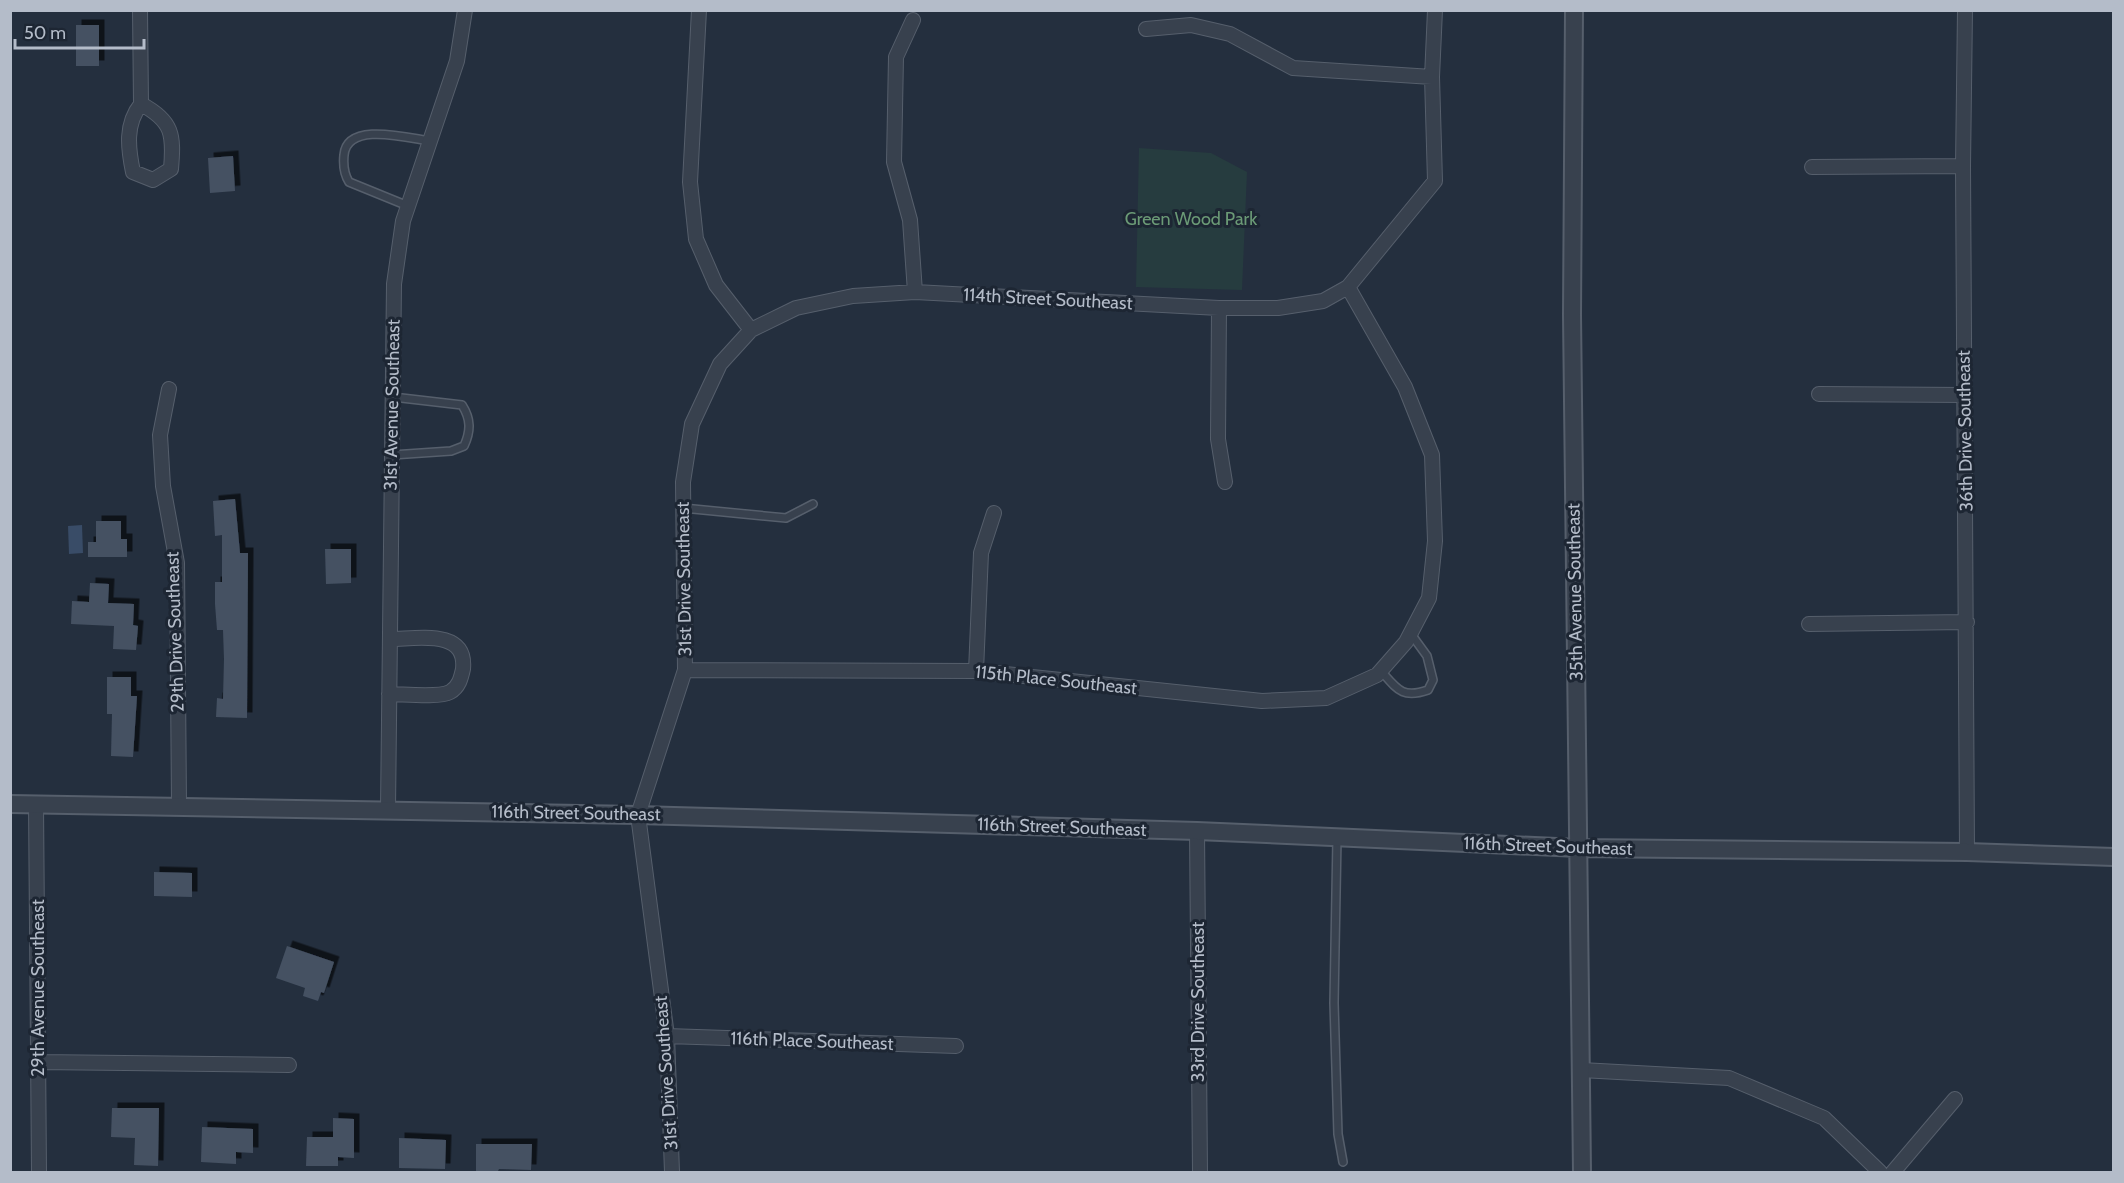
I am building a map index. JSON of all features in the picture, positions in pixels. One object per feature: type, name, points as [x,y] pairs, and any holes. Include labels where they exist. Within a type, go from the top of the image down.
[{"type":"street","points":[[140,10],[141,104],[132,116],[128,149],[133,172],[153,180],[171,169],[173,143],[162,115],[141,104]]},
{"type":"street","name":"31st Avenue Southeast","points":[[388,809],[394,284],[403,221],[457,61],[465,10]]},
{"type":"street","points":[[699,10],[690,182],[696,239],[716,285],[750,330]]},
{"type":"street","points":[[1348,287],[1435,181],[1432,77],[1436,10]]},
{"type":"street","name":"35th Avenue Southeast","points":[[1574,10],[1572,315],[1582,1173]]},
{"type":"street","name":"36th Drive Southeast","points":[[1965,10],[1963,166],[1967,852]]},
{"type":"street","points":[[914,20],[896,57],[894,162],[910,220],[915,292]]},
{"type":"street","points":[[1146,29],[1191,25],[1230,34],[1293,68],[1432,77]]},
{"type":"street","points":[[1812,167],[1963,166]]},
{"type":"street","name":"114th Street Southeast","points":[[750,330],[796,308],[853,296],[915,292],[1219,308],[1278,308],[1323,301],[1348,287]]},
{"type":"street","name":"115th Place Southeast","points":[[685,670],[976,671],[1262,701],[1326,698],[1380,671],[1408,638],[1429,598],[1435,541],[1432,455],[1406,387],[1348,287]]},
{"type":"street","points":[[1219,308],[1218,439],[1225,482]]},
{"type":"street","name":"31st Drive Southeast","points":[[672,1173],[667,1036],[638,815],[685,670],[683,482],[692,424],[720,364],[750,330]]},
{"type":"street","name":"29th Drive Southeast","points":[[169,389],[160,435],[163,486],[177,563],[179,805]]},
{"type":"street","points":[[1819,394],[1964,395]]},
{"type":"street","points":[[976,671],[981,553],[994,513]]},
{"type":"street","points":[[1809,624],[1967,622]]},
{"type":"street","points":[[389,694],[450,692],[458,685],[463,665],[460,649],[452,641],[390,639]]},
{"type":"street","name":"116th Street Southeast","points":[[10,804],[179,805],[638,815],[1197,831],[1578,848],[1967,852],[2114,857]]},
{"type":"street","name":"29th Avenue Southeast","points":[[36,804],[39,1173]]},
{"type":"street","name":"33rd Drive Southeast","points":[[1197,831],[1200,1173]]},
{"type":"street","name":"116th Place Southeast","points":[[667,1036],[956,1046]]},
{"type":"street","points":[[38,1062],[289,1065]]},
{"type":"street","points":[[1581,1070],[1730,1078],[1824,1118],[1880,1173]]},
{"type":"street","points":[[1893,1173],[1955,1099]]},
{"type":"lane","points":[[408,206],[349,182],[344,167],[345,147],[350,141],[363,135],[389,135],[430,141]]},
{"type":"lane","points":[[392,455],[451,451],[464,446],[469,436],[470,423],[462,405],[393,397]]},
{"type":"lane","points":[[683,508],[786,518],[797,515],[813,504]]},
{"type":"lane","points":[[1380,671],[1400,692],[1414,695],[1428,690],[1433,680],[1427,656],[1408,638]]},
{"type":"lane","points":[[1337,838],[1334,993],[1338,1134],[1343,1162]]},
{"type":"green space","name":"Green Wood Park","points":[[1139,148],[1211,153],[1247,172],[1242,290],[1136,287]]},
{"type":"water","points":[[82,525],[83,553],[69,554],[68,526]]},
{"type":"building","points":[[76,25],[99,25],[99,66],[76,66]]},
{"type":"building","points":[[233,156],[235,191],[210,193],[208,158]]},
{"type":"building","points":[[235,499],[240,553],[248,553],[247,718],[216,717],[217,698],[223,699],[224,659],[223,630],[217,630],[215,604],[215,582],[222,582],[222,535],[215,536],[213,501]]},
{"type":"building","points":[[96,521],[121,521],[121,539],[127,539],[127,557],[88,557],[88,542],[96,542]]},
{"type":"building","points":[[325,549],[351,549],[351,583],[326,584]]},
{"type":"building","points":[[90,583],[109,584],[108,603],[134,604],[133,625],[138,626],[136,650],[113,649],[114,626],[71,624],[72,601],[89,602]]},
{"type":"building","points":[[107,677],[131,677],[131,696],[137,696],[133,757],[111,756],[112,714],[107,714]]},
{"type":"building","points":[[154,872],[192,873],[192,897],[154,896]]},
{"type":"building","points":[[287,946],[334,962],[324,993],[321,992],[318,1001],[303,996],[305,988],[276,978]]},
{"type":"building","points":[[112,1108],[159,1108],[158,1166],[134,1165],[135,1138],[111,1137]]},
{"type":"building","points":[[333,1118],[354,1119],[354,1158],[338,1157],[338,1166],[306,1166],[307,1137],[333,1137]]},
{"type":"building","points":[[202,1127],[253,1129],[253,1153],[236,1152],[236,1164],[201,1162]]},
{"type":"building","points":[[399,1138],[446,1140],[445,1169],[399,1168]]},
{"type":"building","points":[[476,1144],[532,1144],[531,1170],[499,1169],[497,1173],[476,1173]]}]
